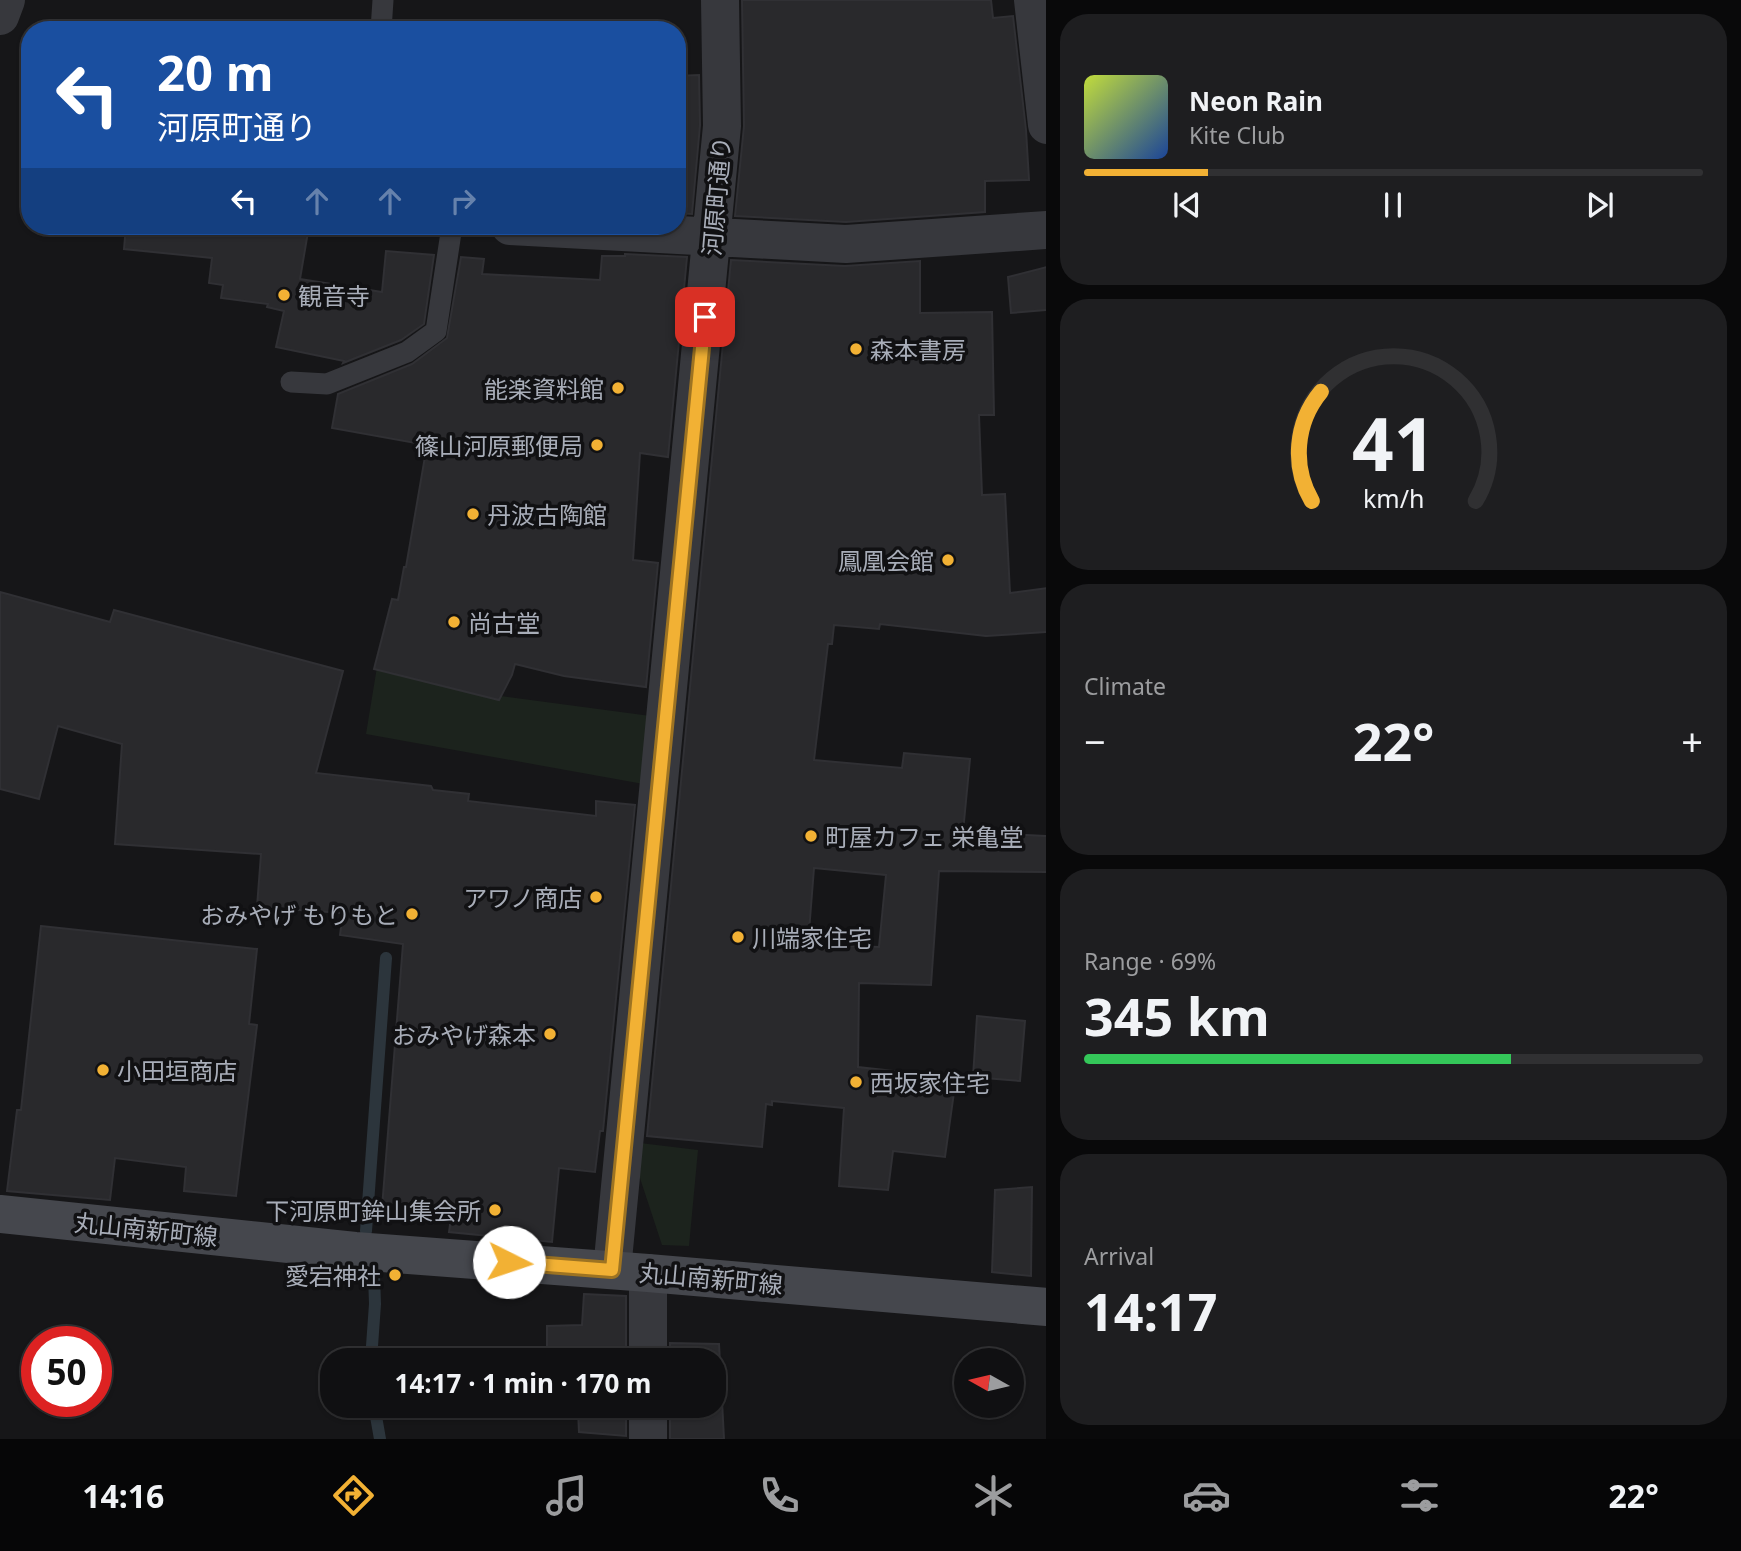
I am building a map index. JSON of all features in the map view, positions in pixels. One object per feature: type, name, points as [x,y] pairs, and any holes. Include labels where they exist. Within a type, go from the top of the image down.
[{"type":"main road","name":"丸山南新町線","points":[[0,1214],[355,1251],[630,1271],[1046,1307]]},
{"type":"street","points":[[0,16],[6,0]]},
{"type":"street","name":"河原町通り","points":[[646,1348],[630,1271],[722,125],[720,0]]},
{"type":"street","points":[[1033,0],[1046,125]]},
{"type":"street","points":[[686,234],[846,244],[1046,230]]},
{"type":"street","points":[[648,1418],[648,1439]]},
{"type":"lane","points":[[382,21],[383,0]]},
{"type":"lane","points":[[291,382],[327,384],[407,352],[436,331],[451,235]]},
{"type":"shaded area","points":[[377,667],[501,696],[658,717],[649,785],[366,734]]},
{"type":"shaded area","points":[[640,1143],[698,1150],[689,1246],[662,1245],[637,1169]]},
{"type":"building","points":[[742,0],[991,0],[993,18],[1013,16],[1029,180],[985,181],[985,212],[846,222],[735,216],[744,126]]},
{"type":"building","points":[[699,75],[700,125],[692,214],[686,214],[686,76]]},
{"type":"building","name":"観音寺","points":[[125,235],[307,235],[300,279],[382,292],[386,251],[434,255],[424,324],[401,340],[343,363],[344,361],[276,347],[284,311],[267,307],[268,304],[221,298],[223,285],[209,283],[212,258],[124,249]]},
{"type":"building","points":[[625,254],[687,257],[668,457],[640,453],[633,560],[658,563],[646,687],[564,676],[515,664],[499,700],[374,669],[392,599],[398,600],[406,567],[427,445],[332,428],[338,394],[412,364],[447,338],[461,257],[484,259],[482,274],[600,280],[602,256]]},
{"type":"building","points":[[731,260],[845,266],[920,261],[920,313],[992,312],[994,415],[979,415],[982,495],[1005,494],[1010,593],[1046,588],[1046,632],[986,636],[880,624],[879,629],[834,625],[832,644],[828,644],[814,760],[902,768],[904,753],[970,759],[963,832],[1046,836],[1046,872],[939,871],[931,985],[859,983],[858,1067],[956,1078],[945,1157],[893,1151],[888,1190],[839,1186],[844,1108],[772,1101],[772,1105],[766,1104],[762,1147],[647,1136]],"holes":[[[814,868],[886,875],[879,947],[808,944]]]},
{"type":"building","points":[[1046,267],[1046,310],[1011,313],[1008,277]]},
{"type":"building","points":[[0,592],[110,622],[114,610],[343,671],[316,773],[431,786],[433,790],[469,794],[468,801],[596,816],[596,801],[635,805],[603,1131],[600,1131],[595,1172],[559,1168],[552,1242],[449,1232],[451,1218],[382,1208],[403,944],[340,935],[343,913],[257,907],[261,854],[115,844],[122,744],[58,726],[39,799],[0,789]]},
{"type":"building","name":"小田垣商店","points":[[41,926],[257,949],[249,1024],[257,1025],[236,1196],[184,1191],[186,1167],[115,1158],[110,1200],[7,1191],[17,1110],[21,1110]]},
{"type":"building","points":[[977,1016],[1025,1021],[1020,1081],[973,1077]]},
{"type":"building","points":[[1032,1187],[1031,1276],[992,1272],[995,1190]]},
{"type":"building","points":[[584,1294],[626,1296],[626,1348],[547,1348],[547,1326],[582,1325]]},
{"type":"building","points":[[670,1343],[719,1344],[719,1348],[670,1348]]},
{"type":"building","points":[[578,1418],[626,1418],[626,1436],[579,1432]]},
{"type":"building","points":[[670,1418],[723,1418],[724,1439],[670,1439]]},
{"type":"waterway","points":[[366,1231],[386,958]]},
{"type":"waterway","points":[[372,1348],[374,1275]]},
{"type":"waterway","points":[[376,1418],[380,1439]]},
{"type":"place","name":"観音寺","points":[[284,295]]},
{"type":"place","name":"森本書房","points":[[856,349]]},
{"type":"place","name":"能楽資料館","points":[[618,388]]},
{"type":"place","name":"篠山河原郵便局","points":[[597,445]]},
{"type":"place","name":"丹波古陶館","points":[[473,514]]},
{"type":"place","name":"鳳凰会館","points":[[948,560]]},
{"type":"place","name":"尚古堂","points":[[454,622]]},
{"type":"place","name":"町屋カフェ 栄亀堂","points":[[811,836]]},
{"type":"place","name":"アワノ商店","points":[[596,897]]},
{"type":"place","name":"おみやげ もりもと","points":[[412,914]]},
{"type":"place","name":"川端家住宅","points":[[738,937]]},
{"type":"place","name":"おみやげ森本","points":[[550,1034]]},
{"type":"place","name":"小田垣商店","points":[[103,1070]]},
{"type":"place","name":"西坂家住宅","points":[[856,1082]]},
{"type":"place","name":"下河原町鉾山集会所","points":[[495,1210]]},
{"type":"place","name":"愛宕神社","points":[[395,1275]]},
{"type":"route","points":[[509,1262],[612,1270],[705,317]]}]
